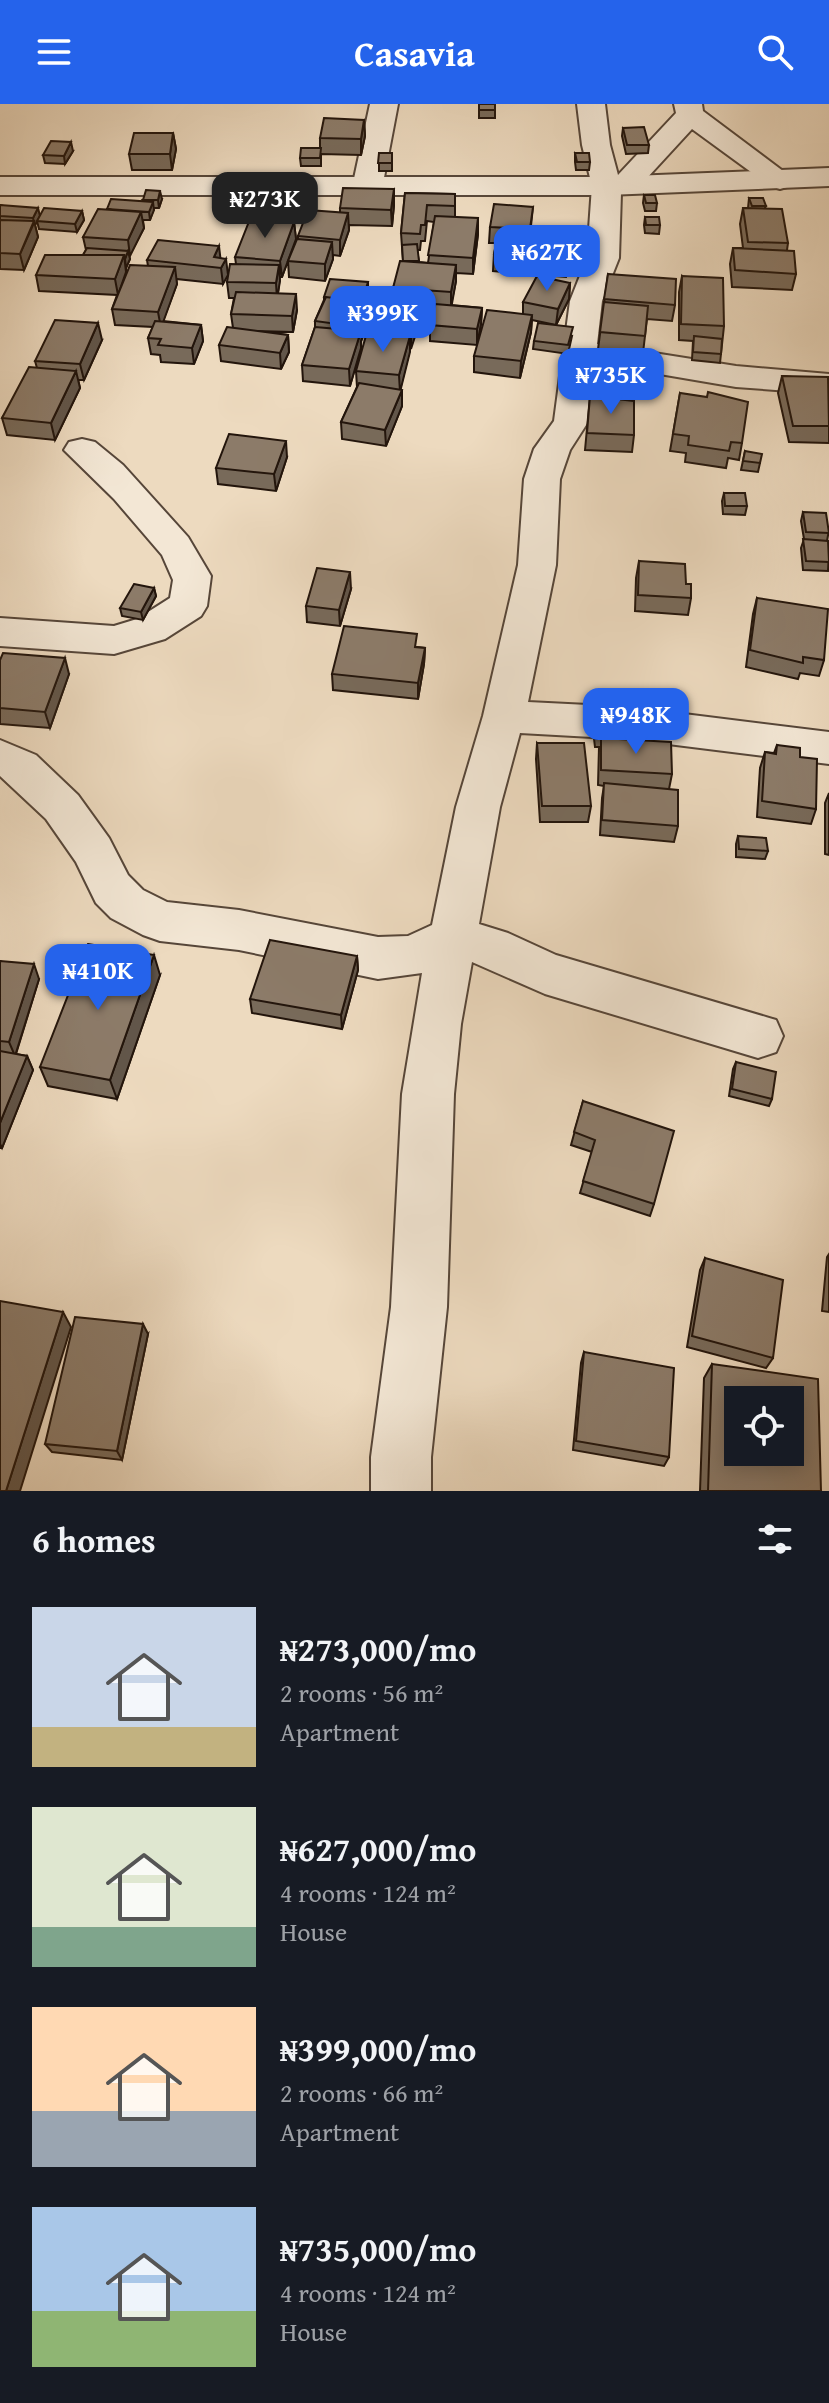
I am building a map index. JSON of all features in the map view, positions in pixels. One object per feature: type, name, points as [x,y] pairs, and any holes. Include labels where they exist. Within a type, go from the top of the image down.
[{"type":"street","points":[[367,188],[384,104]]},
{"type":"street","points":[[591,104],[596,145],[616,185]]},
{"type":"street","points":[[401,1491],[401,1457],[419,1307],[428,1094],[436,1024],[478,807],[504,716],[537,565],[542,479],[552,449],[571,422],[586,301],[603,258],[616,185],[689,109],[780,180]]},
{"type":"street","points":[[0,186],[367,188],[616,185],[829,177]]},
{"type":"street","points":[[581,351],[717,375],[771,382],[829,384]]},
{"type":"street","points":[[0,632],[114,640],[151,629],[187,606],[194,579],[181,550],[100,462],[82,450]]},
{"type":"street","points":[[504,716],[628,723],[829,748]]},
{"type":"street","points":[[0,757],[21,767],[62,807],[93,851],[112,889],[127,904],[160,921],[239,930],[378,958],[412,956],[453,937],[491,947],[545,973],[758,1036]]},
{"type":"building","points":[[479,104],[495,104],[495,110],[479,110]]},
{"type":"building","points":[[324,118],[364,120],[361,139],[320,138]]},
{"type":"building","points":[[644,127],[649,145],[627,145],[623,128]]},
{"type":"building","points":[[134,133],[173,133],[170,154],[129,154]]},
{"type":"building","points":[[51,141],[71,142],[64,156],[43,155]]},
{"type":"building","points":[[301,148],[321,148],[320,158],[300,158]]},
{"type":"building","points":[[379,153],[392,153],[392,163],[378,163]]},
{"type":"building","points":[[575,153],[589,153],[590,162],[577,162]]},
{"type":"building","points":[[343,188],[394,189],[391,210],[340,208]]},
{"type":"building","points":[[146,190],[160,191],[158,200],[143,200]]},
{"type":"building","points":[[405,193],[455,194],[455,206],[427,205],[425,225],[421,225],[420,234],[401,233]]},
{"type":"building","points":[[644,195],[655,195],[657,203],[646,203]]},
{"type":"building","points":[[749,198],[763,198],[766,206],[752,206]]},
{"type":"building","points":[[111,199],[153,202],[149,212],[107,209]]},
{"type":"building","points":[[494,204],[533,207],[530,229],[490,227]]},
{"type":"building","points":[[0,205],[38,208],[33,218],[0,216]]},
{"type":"building","points":[[44,208],[82,211],[75,224],[37,221]]},
{"type":"building","points":[[743,208],[782,209],[788,243],[748,242]]},
{"type":"building","points":[[98,209],[141,212],[128,240],[83,237]]},
{"type":"building","points":[[308,210],[348,213],[340,240],[298,236]]},
{"type":"building","points":[[435,216],[478,218],[473,258],[428,255]]},
{"type":"building","points":[[645,217],[659,217],[660,225],[646,225]]},
{"type":"building","points":[[250,219],[294,222],[280,261],[235,257]]},
{"type":"building","points":[[0,220],[34,221],[20,254],[0,253]]},
{"type":"building","points":[[499,232],[571,238],[567,261],[494,254]]},
{"type":"building","points":[[297,239],[332,242],[325,264],[288,261]]},
{"type":"building","points":[[158,240],[219,246],[214,257],[226,259],[221,268],[147,260]]},
{"type":"building","points":[[417,244],[419,261],[403,261],[402,245]]},
{"type":"building","points":[[87,248],[128,251],[125,259],[124,255],[83,255]]},
{"type":"building","points":[[733,248],[794,251],[796,274],[735,270]]},
{"type":"building","points":[[45,255],[124,255],[115,279],[36,275]]},
{"type":"building","points":[[400,261],[456,265],[451,292],[393,288]]},
{"type":"building","points":[[230,264],[279,265],[276,283],[227,282]]},
{"type":"building","points":[[130,265],[175,267],[158,312],[112,309]]},
{"type":"building","points":[[608,274],[676,279],[675,305],[604,299]]},
{"type":"building","points":[[537,276],[570,283],[558,309],[523,302]]},
{"type":"building","points":[[682,276],[723,278],[724,326],[681,324]]},
{"type":"building","points":[[330,279],[368,282],[362,301],[324,297]]},
{"type":"building","points":[[236,292],[296,294],[292,316],[231,314]]},
{"type":"building","points":[[326,297],[370,303],[359,327],[315,321]]},
{"type":"building","points":[[378,302],[419,307],[411,332],[368,327]]},
{"type":"building","points":[[604,302],[648,306],[645,336],[600,332]]},
{"type":"building","points":[[435,304],[482,308],[477,329],[430,325]]},
{"type":"building","points":[[487,310],[532,315],[521,361],[474,356]]},
{"type":"building","points":[[55,320],[98,323],[80,364],[35,361]]},
{"type":"building","points":[[155,321],[201,325],[192,348],[158,345],[161,339],[148,338]]},
{"type":"building","points":[[538,323],[573,327],[568,345],[534,341]]},
{"type":"building","points":[[227,327],[288,335],[280,353],[219,345]]},
{"type":"building","points":[[315,327],[361,331],[349,369],[302,365]]},
{"type":"building","points":[[367,332],[410,336],[399,375],[356,371]]},
{"type":"building","points":[[694,336],[722,339],[721,354],[693,352]]},
{"type":"building","points":[[597,358],[626,361],[624,383],[595,381]]},
{"type":"building","points":[[29,367],[76,371],[51,423],[2,418]]},
{"type":"building","points":[[782,376],[828,377],[829,426],[793,426]]},
{"type":"building","points":[[359,383],[402,390],[385,430],[341,422]]},
{"type":"building","points":[[708,392],[748,402],[742,443],[731,442],[729,451],[688,445],[689,436],[673,434],[680,393],[707,397]]},
{"type":"building","points":[[590,396],[634,401],[634,435],[587,433]]},
{"type":"building","points":[[229,434],[286,441],[274,474],[216,468]]},
{"type":"building","points":[[745,451],[762,454],[760,463],[743,461]]},
{"type":"building","points":[[724,493],[745,493],[747,506],[725,506]]},
{"type":"building","points":[[803,512],[826,513],[829,533],[806,532]]},
{"type":"building","points":[[803,539],[828,541],[829,562],[806,561]]},
{"type":"building","points":[[639,561],[685,564],[686,584],[691,584],[691,598],[638,595]]},
{"type":"building","points":[[317,568],[350,572],[339,610],[306,606]]},
{"type":"building","points":[[134,584],[154,588],[141,612],[120,608]]},
{"type":"building","points":[[757,598],[828,609],[824,660],[803,657],[803,663],[750,650]]},
{"type":"building","points":[[344,626],[417,634],[415,647],[425,648],[418,683],[332,674]]},
{"type":"building","points":[[3,653],[65,658],[45,712],[0,708],[0,660]]},
{"type":"building","points":[[611,721],[613,739],[596,739],[594,722]]},
{"type":"building","points":[[601,738],[671,742],[672,774],[601,770]]},
{"type":"building","points":[[537,743],[584,743],[591,806],[542,806]]},
{"type":"building","points":[[777,745],[800,748],[800,757],[817,759],[816,809],[762,801],[765,752],[776,754]]},
{"type":"building","points":[[604,783],[678,790],[678,826],[602,820]]},
{"type":"building","points":[[738,836],[766,838],[768,851],[739,849]]},
{"type":"building","points":[[270,940],[357,956],[341,1015],[250,999]]},
{"type":"building","points":[[88,944],[154,955],[110,1080],[40,1067]]},
{"type":"building","points":[[0,961],[34,964],[9,1042],[0,1041]]},
{"type":"building","points":[[0,1051],[27,1056],[0,1123]]},
{"type":"building","points":[[736,1062],[776,1072],[772,1099],[732,1089]]},
{"type":"building","points":[[583,1101],[674,1131],[654,1204],[583,1181],[595,1140],[574,1132]]},
{"type":"building","points":[[705,1258],[783,1280],[773,1358],[692,1336]]},
{"type":"building","points":[[0,1301],[63,1312],[6,1491],[0,1491]]},
{"type":"building","points":[[75,1317],[143,1324],[117,1451],[45,1444]]},
{"type":"building","points":[[584,1352],[674,1368],[669,1457],[576,1441]]},
{"type":"building","points":[[712,1364],[818,1379],[821,1491],[708,1491]]}]
